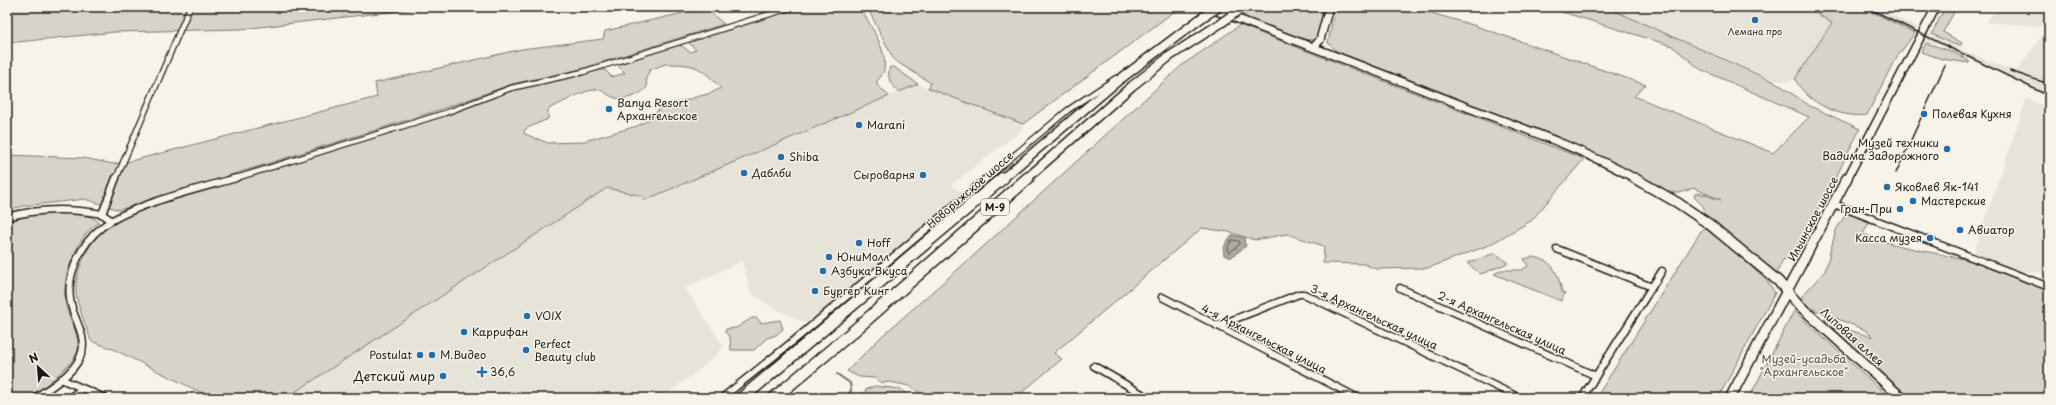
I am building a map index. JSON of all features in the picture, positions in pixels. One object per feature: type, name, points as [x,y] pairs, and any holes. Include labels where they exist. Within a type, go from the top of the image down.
[{"type":"highway","name":"Новорижское шоссе","points":[[742,398],[827,329],[1062,127],[1142,61],[1204,16],[1219,7]]},
{"type":"highway","name":"М-9","points":[[774,398],[856,329],[1132,86],[1170,56],[1242,9]]},
{"type":"street","points":[[102,214],[190,7]]},
{"type":"street","points":[[35,398],[61,379],[79,360],[83,350],[71,304],[70,290],[73,270],[86,242],[99,228],[111,220],[146,206],[445,113],[511,88],[583,72],[792,7]]},
{"type":"street","name":"Липовая аллея","points":[[1206,7],[1314,47],[1579,151],[1618,169],[1678,203],[1709,224],[1788,291],[1800,306],[1902,398]]},
{"type":"street","points":[[1314,47],[1320,40],[1329,7]]},
{"type":"street","name":"Ильинское шоссе","points":[[1730,398],[1834,204],[1936,7]]},
{"type":"street","points":[[722,398],[797,338],[1068,110],[1142,61]]},
{"type":"street","points":[[1834,204],[2049,287]]},
{"type":"street","points":[[7,217],[47,208],[68,208],[102,214],[111,220]]},
{"type":"street","points":[[1557,249],[1652,287]]},
{"type":"street","points":[[1582,398],[1662,271]]},
{"type":"street","name":"2-я Архангельская улица","points":[[1400,288],[1596,376]]},
{"type":"street","name":"3-я Архангельская улица","points":[[1217,326],[1299,294],[1304,294],[1520,398]]},
{"type":"street","name":"4-я Архангельская улица","points":[[1162,297],[1358,398]]},
{"type":"street","points":[[1094,366],[1149,398]]},
{"type":"street","points":[[61,379],[105,398]]},
{"type":"street","points":[[69,398],[82,389]]},
{"type":"shaded area","points":[[1606,7],[1806,7],[1832,23],[1795,79],[1790,81],[1776,81]]},
{"type":"shaded area","points":[[1862,7],[1876,7],[1918,28],[1915,33]]},
{"type":"shaded area","points":[[1997,7],[2049,7],[2049,98],[1937,42],[1935,44],[1924,41],[1928,33],[1957,48],[2016,72],[2048,27],[1986,22]]},
{"type":"shaded area","points":[[918,84],[1023,124],[1022,130],[951,185],[964,194],[820,315],[806,323],[783,313],[751,294],[742,261],[685,288],[724,347],[703,367],[661,398],[286,398],[607,188],[643,196],[645,200]]},
{"type":"shaded area","points":[[2027,98],[2049,109],[2049,274],[2015,270],[1992,259],[1973,254]]},
{"type":"green space","points":[[7,7],[432,7],[242,29],[115,32],[7,43]]},
{"type":"green space","points":[[801,7],[860,7],[880,44],[883,55],[885,65],[883,73],[877,81],[877,85],[889,96],[645,200],[642,196],[607,188],[286,398],[212,398],[113,349],[91,341],[76,294],[78,273],[85,255],[97,237],[123,218],[145,208],[450,113],[506,92],[601,70],[605,70],[612,77],[625,73],[618,66],[620,64],[677,45],[682,46],[690,52],[696,50],[689,43],[691,41]],"holes":[[[665,64],[684,65],[697,68],[721,88],[711,93],[664,106],[656,112],[652,118],[637,126],[581,142],[548,143],[525,134],[524,131],[527,128],[548,119],[548,110],[552,107],[588,91],[601,91],[610,96],[622,99],[641,93],[647,87],[646,78],[650,70]]]},
{"type":"green space","points":[[867,7],[1179,8],[1023,124],[928,88],[931,83],[894,60]]},
{"type":"green space","points":[[1256,7],[1325,7],[1317,36],[1313,40],[1300,39],[1240,18]]},
{"type":"green space","points":[[1337,7],[1411,7],[1476,26],[1646,85],[1634,96],[1773,153],[1809,117],[1700,69],[1672,46],[1546,7],[1606,7],[1777,83],[1810,106],[1860,129],[1838,173],[1792,255],[1782,261],[1776,275],[1703,218],[1704,207],[1694,197],[1695,194],[1699,193],[1721,200],[1694,188],[1680,193],[1668,193],[1614,163],[1593,154],[1341,55],[1328,43],[1334,13]]},
{"type":"green space","points":[[1806,7],[1862,7],[1915,33],[1894,61],[1867,115],[1857,116],[1846,114],[1815,102],[1800,87],[1795,79],[1832,23]]},
{"type":"green space","points":[[1945,7],[1957,7],[1943,32],[1962,43],[1960,46],[1932,34]]},
{"type":"green space","points":[[705,8],[724,24],[577,70],[512,84],[436,111],[119,210],[85,199],[24,206],[7,210],[7,155],[84,158],[113,164],[127,162],[377,97],[375,83],[522,49],[603,39],[605,31]]},
{"type":"green space","points":[[1240,25],[1584,159],[1531,221],[1489,245],[1428,268],[1376,269],[1364,264],[1323,263],[1324,246],[1287,234],[1255,240],[1229,232],[1202,228],[1054,353],[1062,359],[1015,398],[929,398],[909,386],[890,382],[882,383],[875,378],[859,377],[847,371],[883,335],[972,257],[1181,66]]},
{"type":"green space","points":[[1926,43],[1951,51],[1969,61],[1969,63],[1942,59],[1921,52]]},
{"type":"green space","points":[[890,67],[894,67],[918,84],[899,92],[890,81]]},
{"type":"green space","points":[[1847,212],[1870,221],[1863,234],[1895,245],[1973,260],[2049,289],[2049,398],[1909,398],[1827,324],[1824,318],[1842,328],[1873,337],[1865,330],[1801,304],[1802,296],[1825,271],[1836,230]]},
{"type":"green space","points":[[59,213],[85,215],[99,222],[81,241],[72,259],[66,278],[66,306],[76,333],[78,350],[76,355],[64,370],[47,385],[31,396],[25,398],[7,398],[7,221],[38,214]]},
{"type":"green space","points":[[1705,229],[1711,230],[1768,282],[1775,293],[1718,398],[1596,398],[1701,231]]},
{"type":"green space","points":[[1495,253],[1508,263],[1481,274],[1467,263]]},
{"type":"green space","points":[[1532,257],[1545,261],[1553,268],[1559,279],[1562,292],[1565,293],[1561,301],[1494,274],[1501,270],[1522,270],[1528,266],[1524,259]]},
{"type":"green space","name":"Музей-усадьба \"Архангельское\"","points":[[1794,311],[1890,398],[1749,398]]},
{"type":"green space","points":[[752,318],[757,318],[761,323],[780,320],[783,329],[776,335],[767,338],[754,350],[731,350],[730,337],[725,332],[726,329],[736,328]]},
{"type":"green space","points":[[875,386],[901,389],[913,398],[859,398],[867,389]]},
{"type":"water","points":[[1232,235],[1245,238],[1244,241],[1246,246],[1230,258],[1224,255],[1224,247]]},
{"type":"waterway","points":[[837,374],[850,383],[851,391],[845,398]]},
{"type":"railway","points":[[1866,7],[2049,96]]},
{"type":"railway","points":[[1896,173],[1945,65]]},
{"type":"railway","points":[[2010,71],[2049,84]]},
{"type":"place","name":"Лемана про","points":[[1755,20]]},
{"type":"place","name":"Banya Resort Архангельское","points":[[609,109]]},
{"type":"place","name":"Полевая Кухня","points":[[1924,114]]},
{"type":"place","name":"Marani","points":[[859,125]]},
{"type":"place","name":"Музей техники Вадима Задорожного","points":[[1947,149]]},
{"type":"place","name":"Shiba","points":[[781,157]]},
{"type":"place","name":"Даблби","points":[[744,173]]},
{"type":"place","name":"Сыроварня","points":[[923,175]]},
{"type":"place","name":"Яковлев Як-141","points":[[1887,187]]},
{"type":"place","name":"Мастерские","points":[[1913,201]]},
{"type":"place","name":"Гран-При","points":[[1900,209]]},
{"type":"place","name":"Авиатор","points":[[1960,230]]},
{"type":"place","name":"Касса музея","points":[[1930,238]]},
{"type":"place","name":"Hoff","points":[[859,243]]},
{"type":"place","name":"ЮниМолл","points":[[829,257]]},
{"type":"place","name":"Азбука Вкуса","points":[[823,271]]},
{"type":"place","name":"Бургер Кинг","points":[[815,291]]},
{"type":"place","name":"VOIX","points":[[527,316]]},
{"type":"place","name":"Каррифан","points":[[464,332]]},
{"type":"place","name":"Perfect Beauty club","points":[[526,350]]},
{"type":"place","name":"Postulat","points":[[420,355]]},
{"type":"place","name":"М.Видео","points":[[432,355]]},
{"type":"place","name":"36,6","points":[[482,372]]},
{"type":"place","name":"Детский мир","points":[[443,376]]}]
